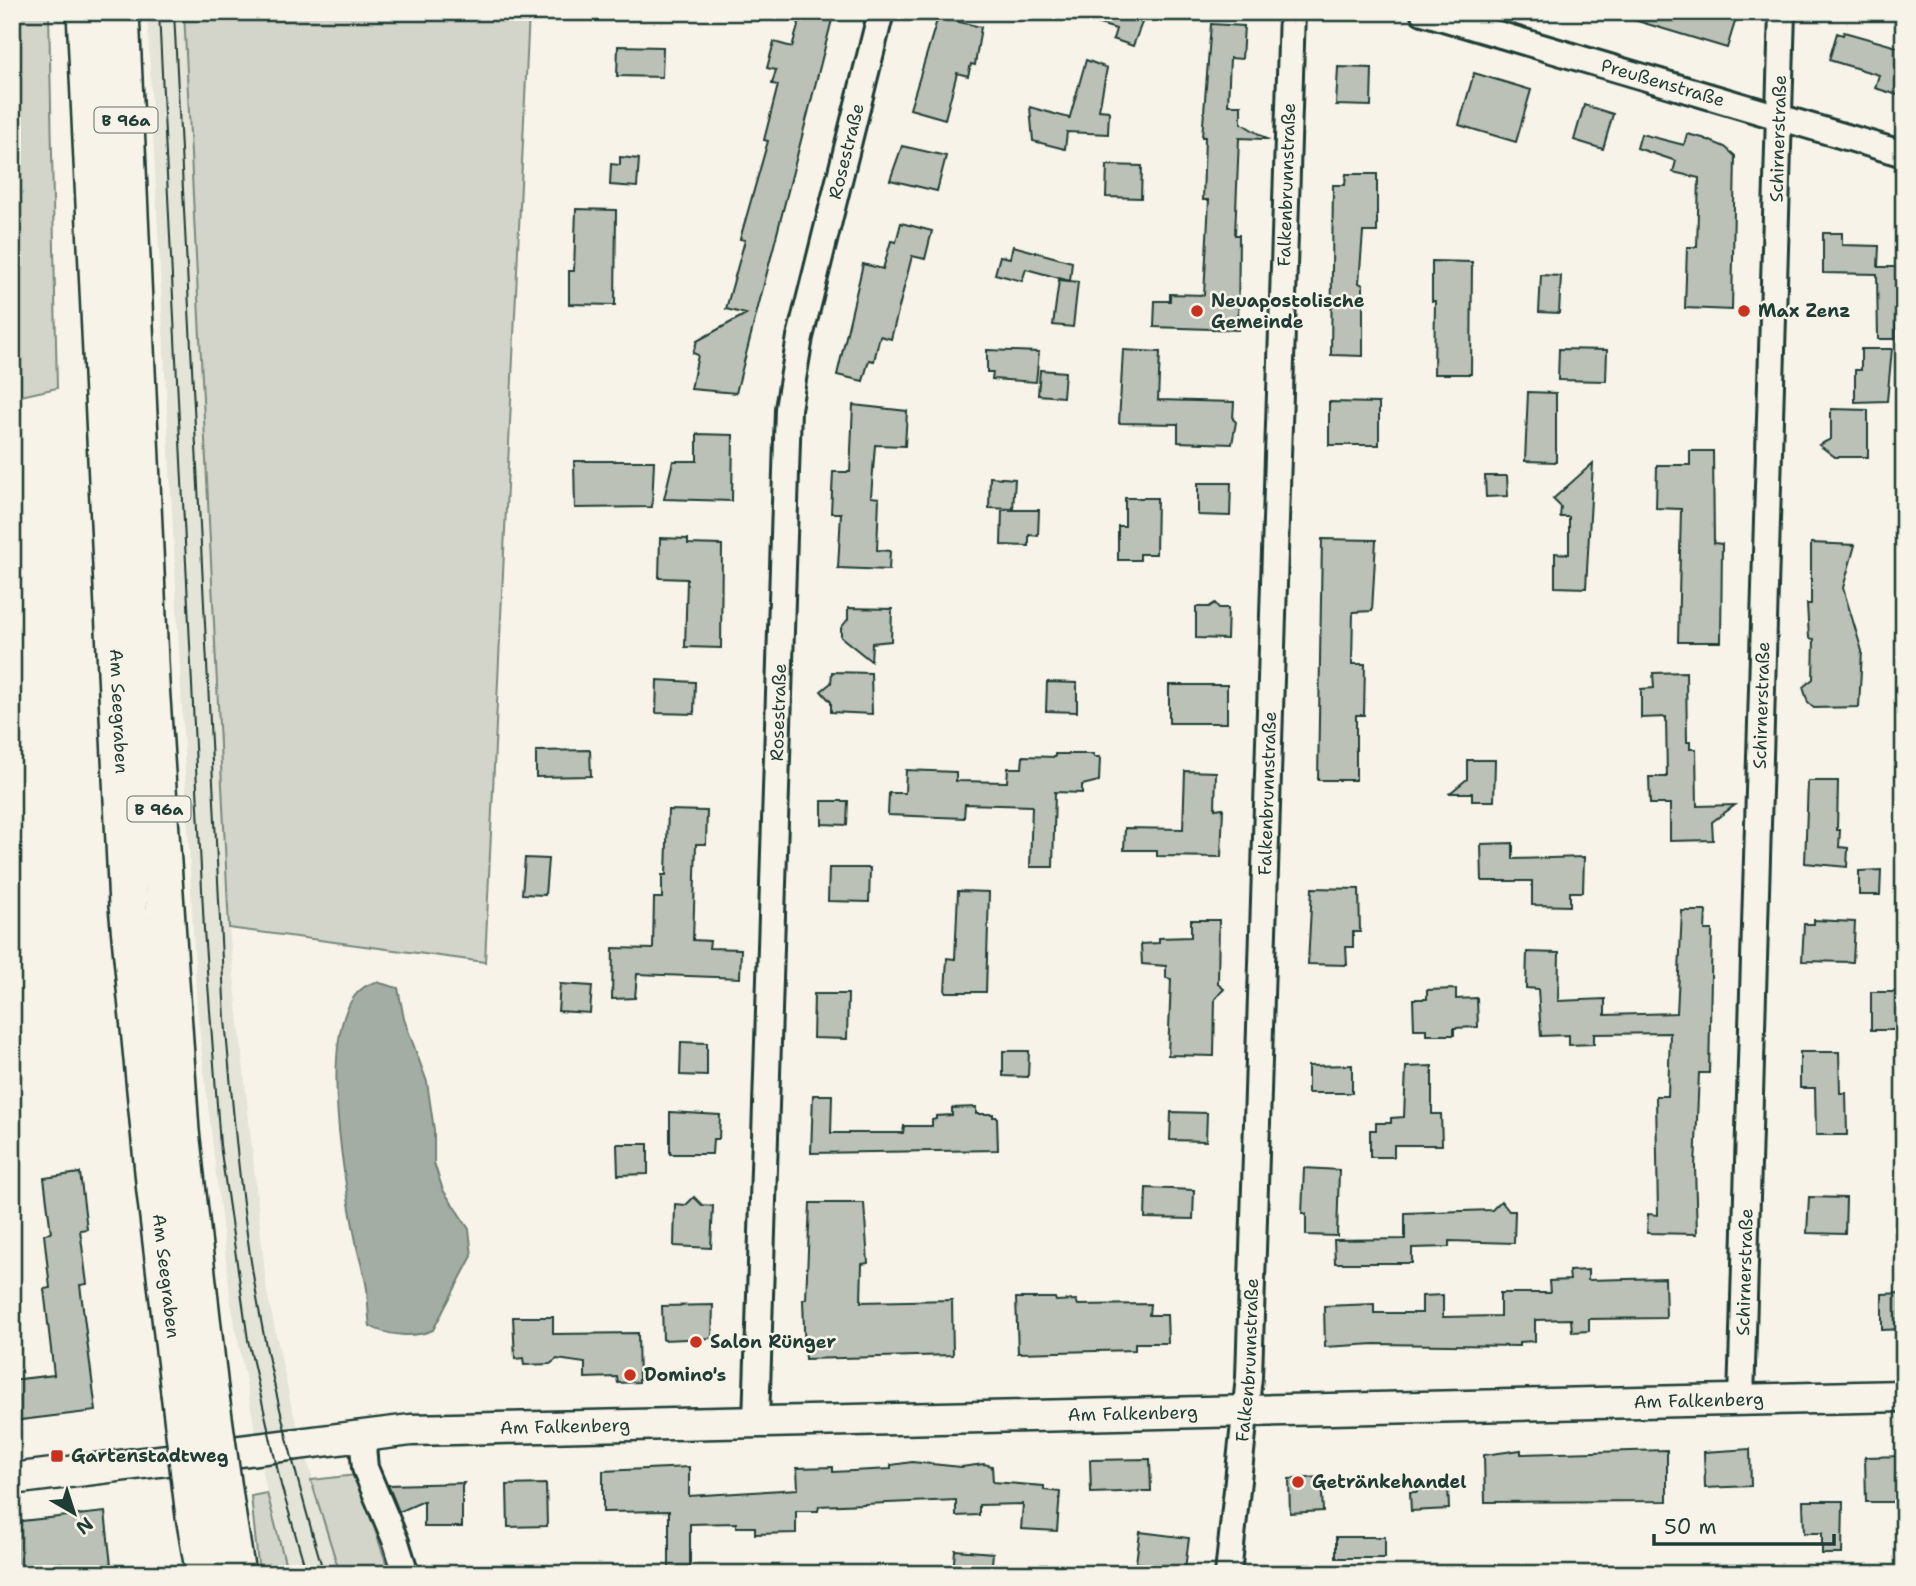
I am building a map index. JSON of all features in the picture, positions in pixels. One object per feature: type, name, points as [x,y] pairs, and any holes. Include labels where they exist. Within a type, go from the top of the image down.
[{"type":"main road","name":"Am Seegraben","points":[[86,12],[128,906],[156,1192],[194,1390],[210,1514],[205,1574]]},
{"type":"main road","name":"Am Seegraben","points":[[120,12],[151,697],[194,1390]]},
{"type":"main road","name":"Am Seegraben","points":[[210,1514],[236,1574]]},
{"type":"street","name":"Rosestraße","points":[[756,1422],[788,409],[800,337],[881,12]]},
{"type":"street","name":"Falkenbrunnstraße","points":[[1228,1574],[1247,1412],[1292,12]]},
{"type":"street","name":"Preußenstraße","points":[[1423,12],[1904,154]]},
{"type":"street","name":"Schirnerstraße","points":[[1741,1400],[1782,12]]},
{"type":"street","name":"Am Falkenberg","points":[[12,1479],[411,1430],[1904,1396]]},
{"type":"street","points":[[362,1435],[365,1468],[396,1542],[406,1574]]},
{"type":"shaded area","points":[[12,12],[49,12],[57,388],[12,398]]},
{"type":"shaded area","points":[[147,12],[184,12],[229,928],[267,1292],[291,1404],[340,1574],[288,1574],[267,1493],[231,1303],[197,1010]]},
{"type":"shaded area","points":[[184,12],[529,12],[485,962],[229,928]]},
{"type":"shaded area","points":[[376,982],[398,988],[404,1019],[427,1082],[434,1130],[434,1163],[443,1190],[469,1229],[472,1256],[433,1330],[410,1335],[393,1334],[370,1326],[367,1289],[352,1222],[340,1145],[337,1059],[343,1023],[355,996]]},
{"type":"shaded area","points":[[356,1475],[390,1574],[340,1574],[311,1480]]},
{"type":"shaded area","points":[[267,1493],[288,1574],[259,1574],[251,1496]]},
{"type":"building","points":[[802,12],[834,12],[736,393],[691,389],[698,355],[693,353],[697,341],[746,314],[726,309],[745,240],[740,239],[768,141],[764,140],[778,85],[772,84],[776,70],[767,68],[774,42],[792,47]]},
{"type":"building","points":[[1077,12],[1146,12],[1133,46],[1113,39],[1116,29],[1076,17]]},
{"type":"building","points":[[1625,12],[1738,12],[1727,48],[1624,17]]},
{"type":"building","points":[[938,17],[981,27],[975,65],[971,64],[968,76],[957,73],[945,119],[910,109]]},
{"type":"building","points":[[1211,24],[1244,26],[1242,59],[1230,58],[1228,105],[1241,105],[1241,123],[1267,139],[1239,138],[1235,235],[1239,235],[1238,330],[1154,327],[1155,301],[1170,301],[1170,294],[1204,295],[1209,200],[1203,200],[1205,137],[1202,137]]},
{"type":"building","points":[[1844,32],[1904,49],[1904,97],[1875,88],[1879,75],[1829,60],[1837,33],[1843,35]]},
{"type":"building","points":[[618,46],[663,47],[662,77],[617,76]]},
{"type":"building","points":[[1086,60],[1107,68],[1099,110],[1109,111],[1108,134],[1067,132],[1065,149],[1033,141],[1030,107],[1069,120]]},
{"type":"building","points":[[1338,67],[1372,68],[1371,106],[1336,105]]},
{"type":"building","points":[[1474,73],[1531,90],[1516,142],[1459,125]]},
{"type":"building","points":[[1584,105],[1613,114],[1603,149],[1574,140]]},
{"type":"building","points":[[1641,134],[1684,145],[1687,134],[1725,147],[1735,156],[1732,310],[1685,308],[1687,247],[1697,247],[1699,178],[1673,172],[1676,161],[1637,148]]},
{"type":"building","points":[[902,146],[946,156],[937,191],[890,180]]},
{"type":"building","points":[[620,157],[639,159],[637,187],[610,185],[611,164],[620,165]]},
{"type":"building","points":[[1107,165],[1142,166],[1141,198],[1106,197]]},
{"type":"building","points":[[1346,174],[1377,174],[1377,232],[1363,232],[1359,283],[1363,285],[1363,356],[1331,355],[1333,185],[1345,185]]},
{"type":"building","points":[[576,209],[616,210],[615,305],[569,304],[569,271],[574,271]]},
{"type":"building","points":[[901,223],[932,231],[925,259],[912,256],[891,339],[880,336],[874,361],[869,360],[863,381],[837,375],[863,264],[883,269],[891,241],[896,242]]},
{"type":"building","points":[[1823,233],[1842,233],[1842,245],[1879,246],[1878,267],[1898,267],[1899,276],[1904,276],[1904,306],[1896,306],[1896,339],[1878,339],[1877,274],[1823,273]]},
{"type":"building","points":[[1013,246],[1072,262],[1070,281],[1026,269],[1022,281],[995,274],[1000,256],[1010,258]]},
{"type":"building","points":[[1432,261],[1472,262],[1471,374],[1434,374],[1435,301],[1432,301]]},
{"type":"building","points":[[1541,275],[1561,276],[1559,313],[1539,312]]},
{"type":"building","points":[[1059,280],[1078,282],[1073,327],[1053,325]]},
{"type":"building","points":[[1559,349],[1607,350],[1606,381],[1558,380]]},
{"type":"building","points":[[1861,349],[1892,349],[1887,401],[1855,402],[1855,370],[1861,370]]},
{"type":"building","points":[[987,350],[1039,352],[1036,382],[992,379],[993,372],[987,372]]},
{"type":"building","points":[[1123,350],[1160,352],[1158,400],[1234,402],[1233,419],[1236,422],[1232,444],[1178,442],[1178,424],[1119,423]]},
{"type":"building","points":[[1040,370],[1065,372],[1063,397],[1038,395]]},
{"type":"building","points":[[1528,392],[1556,393],[1556,462],[1525,461]]},
{"type":"building","points":[[1329,402],[1379,403],[1379,445],[1329,445]]},
{"type":"building","points":[[853,405],[907,411],[905,446],[875,445],[871,497],[879,498],[877,550],[890,551],[889,570],[838,568],[841,513],[831,513],[833,472],[850,472]]},
{"type":"building","points":[[1831,409],[1868,410],[1868,457],[1835,457],[1819,445],[1831,439]]},
{"type":"building","points":[[697,434],[733,435],[732,501],[664,499],[673,461],[697,461]]},
{"type":"building","points":[[1690,451],[1713,451],[1714,543],[1722,544],[1721,642],[1678,642],[1681,509],[1656,508],[1657,465],[1690,465]]},
{"type":"building","points":[[574,461],[654,461],[652,507],[575,508]]},
{"type":"building","points":[[1593,463],[1586,588],[1555,587],[1555,553],[1569,554],[1569,517],[1560,517],[1561,507],[1553,499]]},
{"type":"building","points":[[1485,476],[1507,476],[1508,496],[1486,497]]},
{"type":"building","points":[[990,477],[1015,479],[1013,509],[989,508]]},
{"type":"building","points":[[1198,483],[1231,483],[1230,516],[1198,515]]},
{"type":"building","points":[[1125,498],[1157,498],[1156,554],[1140,554],[1140,560],[1118,560],[1118,526],[1125,526]]},
{"type":"building","points":[[1002,510],[1039,510],[1038,536],[1029,535],[1029,546],[1001,545]]},
{"type":"building","points":[[660,538],[688,539],[688,544],[722,545],[721,648],[685,647],[687,579],[659,578]]},
{"type":"building","points":[[1322,539],[1376,540],[1372,611],[1353,612],[1352,664],[1365,664],[1364,715],[1356,715],[1356,780],[1318,780]]},
{"type":"building","points":[[1811,543],[1855,545],[1843,588],[1862,651],[1859,707],[1814,708],[1808,703],[1803,687],[1813,679],[1814,639],[1809,638],[1807,604],[1811,604]]},
{"type":"building","points":[[1215,603],[1219,608],[1228,608],[1227,639],[1196,638],[1196,607],[1209,607]]},
{"type":"building","points":[[848,608],[892,609],[891,641],[872,643],[871,661],[841,637],[841,628],[848,619]]},
{"type":"building","points":[[832,672],[871,673],[872,714],[831,712],[831,702],[821,691],[831,683]]},
{"type":"building","points":[[1686,672],[1687,742],[1690,742],[1690,749],[1696,749],[1697,806],[1735,805],[1712,822],[1713,840],[1670,841],[1670,804],[1650,804],[1649,777],[1667,777],[1666,717],[1641,718],[1641,689],[1654,688],[1653,673]]},
{"type":"building","points":[[657,680],[695,682],[694,714],[656,713]]},
{"type":"building","points":[[1047,682],[1077,683],[1077,712],[1046,711]]},
{"type":"building","points":[[1169,685],[1227,685],[1227,723],[1169,723]]},
{"type":"building","points":[[590,750],[591,776],[536,777],[536,751]]},
{"type":"building","points":[[1055,754],[1094,754],[1094,757],[1100,757],[1099,781],[1082,785],[1082,793],[1055,792],[1053,867],[1030,867],[1032,806],[965,804],[964,818],[888,815],[889,793],[905,793],[906,770],[956,772],[956,781],[1007,782],[1008,768],[1022,768],[1023,756],[1055,757]]},
{"type":"building","points":[[1467,760],[1495,760],[1494,801],[1472,801],[1472,793],[1450,793],[1467,779]]},
{"type":"building","points":[[1185,771],[1216,772],[1215,809],[1223,808],[1221,857],[1157,856],[1157,850],[1124,850],[1125,828],[1183,829]]},
{"type":"building","points":[[1808,781],[1838,781],[1837,830],[1840,830],[1839,847],[1848,848],[1847,867],[1805,863]]},
{"type":"building","points":[[822,801],[848,801],[847,825],[822,824]]},
{"type":"building","points":[[668,810],[707,811],[706,844],[696,844],[693,940],[710,941],[709,948],[741,949],[740,978],[637,974],[635,998],[612,999],[613,948],[653,949],[654,898],[662,898],[662,875],[666,875]]},
{"type":"building","points":[[1513,843],[1513,859],[1584,857],[1583,892],[1570,892],[1570,906],[1532,905],[1532,881],[1482,881],[1481,844]]},
{"type":"building","points":[[525,858],[548,859],[545,895],[522,894]]},
{"type":"building","points":[[829,868],[870,868],[869,902],[828,901]]},
{"type":"building","points":[[1881,870],[1880,895],[1859,895],[1859,871]]},
{"type":"building","points":[[1312,888],[1359,889],[1360,932],[1353,932],[1353,947],[1346,947],[1347,965],[1308,964]]},
{"type":"building","points":[[958,891],[989,892],[986,992],[945,992],[947,958],[955,959]]},
{"type":"building","points":[[1682,911],[1706,911],[1705,930],[1712,930],[1709,1073],[1699,1073],[1695,1167],[1697,1234],[1647,1233],[1648,1214],[1658,1215],[1656,1096],[1668,1096],[1670,1033],[1594,1034],[1594,1044],[1569,1045],[1569,1035],[1541,1036],[1538,989],[1526,988],[1527,952],[1559,953],[1558,1001],[1605,999],[1605,1015],[1677,1013]]},
{"type":"building","points":[[1191,920],[1219,920],[1218,984],[1224,989],[1215,999],[1214,1056],[1168,1055],[1171,979],[1166,978],[1166,966],[1142,964],[1141,944],[1159,943],[1159,938],[1191,937]]},
{"type":"building","points":[[1814,920],[1855,922],[1853,962],[1802,961],[1804,924],[1814,924]]},
{"type":"building","points":[[560,984],[592,986],[590,1013],[558,1011]]},
{"type":"building","points":[[1456,989],[1456,999],[1477,998],[1478,1027],[1454,1028],[1454,1035],[1426,1035],[1426,1029],[1414,1029],[1413,999],[1427,999],[1427,990]]},
{"type":"building","points":[[1871,992],[1904,992],[1904,1030],[1871,1030]]},
{"type":"building","points":[[814,994],[848,994],[847,1039],[813,1038]]},
{"type":"building","points":[[681,1042],[707,1043],[707,1076],[680,1075]]},
{"type":"building","points":[[1003,1051],[1029,1051],[1028,1077],[1003,1076]]},
{"type":"building","points":[[1800,1052],[1839,1052],[1840,1093],[1846,1093],[1847,1135],[1816,1135],[1815,1088],[1800,1088]]},
{"type":"building","points":[[1352,1065],[1352,1093],[1308,1093],[1308,1066]]},
{"type":"building","points":[[1432,1066],[1432,1114],[1441,1114],[1442,1145],[1394,1145],[1394,1157],[1370,1157],[1370,1130],[1376,1130],[1376,1123],[1391,1123],[1391,1118],[1404,1117],[1406,1067]]},
{"type":"building","points":[[813,1095],[832,1095],[831,1133],[903,1133],[904,1126],[932,1126],[932,1120],[936,1119],[936,1116],[952,1115],[952,1108],[976,1107],[976,1114],[993,1114],[993,1117],[997,1117],[998,1150],[811,1153]]},
{"type":"building","points":[[670,1112],[720,1115],[719,1139],[713,1139],[712,1154],[670,1154]]},
{"type":"building","points":[[1171,1112],[1207,1113],[1206,1141],[1170,1140]]},
{"type":"building","points":[[617,1144],[648,1144],[648,1174],[618,1175]]},
{"type":"building","points":[[1304,1168],[1339,1170],[1337,1236],[1306,1235],[1306,1214],[1302,1214]]},
{"type":"building","points":[[80,1173],[87,1229],[80,1230],[87,1284],[80,1285],[96,1411],[12,1421],[12,1380],[54,1375],[44,1289],[50,1288],[44,1234],[51,1233],[44,1178]]},
{"type":"building","points":[[1146,1188],[1194,1190],[1193,1219],[1145,1218]]},
{"type":"building","points":[[694,1197],[702,1205],[713,1206],[711,1248],[674,1246],[675,1204],[686,1205]]},
{"type":"building","points":[[1809,1197],[1846,1198],[1845,1234],[1807,1233]]},
{"type":"building","points":[[1501,1201],[1509,1211],[1515,1211],[1514,1243],[1449,1241],[1449,1247],[1412,1248],[1412,1263],[1335,1263],[1334,1240],[1405,1239],[1405,1213],[1492,1210]]},
{"type":"building","points":[[810,1203],[864,1203],[868,1263],[862,1264],[861,1302],[952,1300],[953,1355],[805,1359],[803,1299],[806,1299]]},
{"type":"building","points":[[1588,1270],[1588,1280],[1665,1278],[1666,1318],[1589,1319],[1589,1331],[1572,1332],[1571,1319],[1535,1320],[1535,1341],[1519,1342],[1519,1346],[1375,1344],[1325,1347],[1324,1306],[1374,1304],[1374,1313],[1422,1313],[1422,1296],[1443,1295],[1443,1317],[1500,1316],[1500,1293],[1550,1293],[1549,1281],[1570,1280],[1569,1271]]},
{"type":"building","points":[[1904,1293],[1904,1329],[1882,1330],[1882,1294]]},
{"type":"building","points":[[1016,1298],[1076,1300],[1078,1305],[1150,1304],[1149,1315],[1167,1315],[1168,1343],[1135,1343],[1135,1350],[1018,1353]]},
{"type":"building","points":[[713,1305],[712,1338],[663,1340],[662,1306]]},
{"type":"building","points":[[513,1317],[553,1317],[553,1334],[638,1333],[639,1382],[618,1383],[617,1377],[585,1378],[585,1363],[557,1359],[550,1364],[524,1365],[523,1358],[515,1359]]},
{"type":"building","points":[[1750,1449],[1751,1486],[1705,1488],[1704,1452]]},
{"type":"building","points":[[1521,1450],[1521,1454],[1667,1450],[1667,1501],[1485,1502],[1484,1455]]},
{"type":"building","points":[[1904,1456],[1904,1502],[1866,1502],[1865,1457]]},
{"type":"building","points":[[1150,1459],[1151,1491],[1091,1493],[1090,1460]]},
{"type":"building","points":[[912,1462],[961,1467],[984,1464],[992,1466],[993,1482],[1044,1486],[1044,1490],[1060,1492],[1057,1531],[1021,1529],[1023,1504],[979,1505],[979,1515],[956,1516],[956,1500],[819,1506],[818,1511],[796,1511],[796,1533],[755,1534],[755,1527],[736,1527],[736,1523],[690,1524],[690,1574],[669,1574],[669,1511],[603,1512],[603,1471],[689,1467],[689,1496],[798,1489],[797,1468],[833,1467],[833,1472],[891,1469],[891,1465]]},
{"type":"building","points":[[1321,1477],[1323,1511],[1290,1513],[1289,1479]]},
{"type":"building","points":[[464,1483],[462,1527],[424,1527],[424,1501],[399,1512],[388,1485]]},
{"type":"building","points":[[546,1484],[547,1526],[508,1527],[507,1485]]},
{"type":"building","points":[[1448,1486],[1449,1509],[1411,1511],[1410,1492],[1417,1492],[1417,1487]]},
{"type":"building","points":[[1803,1501],[1843,1501],[1842,1554],[1822,1554],[1822,1533],[1804,1533]]},
{"type":"building","points":[[105,1512],[112,1574],[64,1574],[62,1563],[12,1568],[12,1522]]},
{"type":"building","points":[[1140,1532],[1189,1538],[1185,1569],[1136,1563]]},
{"type":"building","points":[[1336,1537],[1385,1537],[1385,1558],[1336,1558]]},
{"type":"building","points":[[955,1550],[993,1553],[991,1574],[953,1574]]},
{"type":"tram line","points":[[159,12],[204,930],[220,1145],[248,1340],[281,1485],[307,1574]]},
{"type":"tram line","points":[[174,12],[225,1019],[232,1098],[245,1218],[264,1336],[291,1456],[324,1574]]},
{"type":"place","name":"Neuapostolische Gemeinde","points":[[1197,311]]},
{"type":"place","name":"Max Zenz","points":[[1744,311]]},
{"type":"place","name":"Salon Rünger","points":[[696,1342]]},
{"type":"place","name":"Domino's","points":[[630,1375]]},
{"type":"place","name":"Gartenstadtweg","points":[[57,1456]]},
{"type":"place","name":"Getränkehandel","points":[[1298,1482]]}]
